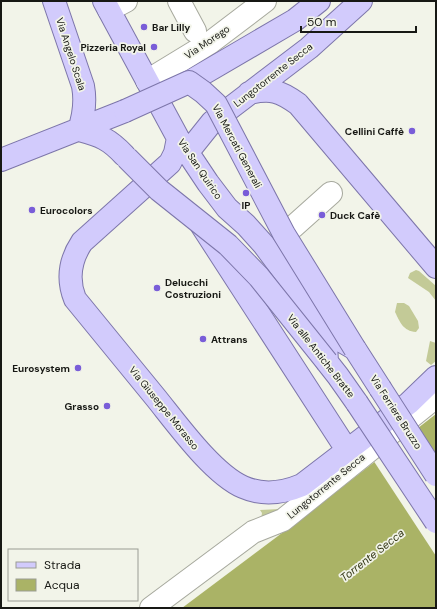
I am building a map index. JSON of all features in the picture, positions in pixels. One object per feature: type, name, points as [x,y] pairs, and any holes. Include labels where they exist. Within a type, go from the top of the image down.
[{"type":"main road","name":"Via Angelo Scala","points":[[54,1],[83,86],[85,96],[84,116],[79,130]]},
{"type":"main road","points":[[1,160],[126,111],[189,82],[295,20],[319,1]]},
{"type":"main road","name":"Lungotorrente Secca","points":[[183,145],[309,48],[361,1]]},
{"type":"main road","name":"Via San Quirico","points":[[113,4],[147,81],[183,145],[216,195],[264,245],[326,332],[355,349]]},
{"type":"main road","points":[[298,104],[293,90],[293,76],[323,35]]},
{"type":"main road","name":"Via Mercati Generali","points":[[189,82],[216,104],[284,234],[355,349]]},
{"type":"main road","points":[[249,93],[260,90],[271,90],[283,94],[298,104],[436,267]]},
{"type":"main road","points":[[124,155],[119,127],[126,111]]},
{"type":"main road","name":"Via alle Antiche Bratte","points":[[79,130],[104,138],[114,145],[159,190],[228,244],[260,277],[338,376],[436,522]]},
{"type":"main road","name":"Via Giuseppe Morasso","points":[[183,145],[175,153],[170,163],[82,242],[77,249],[71,267],[70,279],[75,299],[196,446],[221,472],[244,488],[263,492],[278,492],[302,485],[409,403],[436,377]]},
{"type":"main road","name":"Via alle Antiche Bratte","points":[[202,225],[347,450]]},
{"type":"main road","points":[[326,332],[327,362]]},
{"type":"main road","name":"Via Ferriere Bruzzo","points":[[355,349],[436,475]]},
{"type":"street","points":[[179,1],[195,31]]},
{"type":"street","name":"Via Morego","points":[[147,81],[211,42],[265,1]]},
{"type":"street","points":[[293,227],[331,193]]},
{"type":"street","name":"Lungotorrente Secca","points":[[151,608],[252,532],[283,520],[436,397]]},
{"type":"shaded area","points":[[416,270],[436,286],[436,301],[429,292],[408,278],[410,273]]},
{"type":"shaded area","points":[[397,303],[404,303],[409,306],[418,321],[419,328],[416,332],[408,330],[400,322],[395,312]]},
{"type":"shaded area","points":[[430,341],[436,343],[436,361],[431,365],[426,361]]},
{"type":"shaded area","points":[[280,509],[261,519],[262,513],[260,510]]},
{"type":"water","name":"Torrente Secca","points":[[436,414],[436,608],[182,608],[314,509]]},
{"type":"pier","points":[[417,426],[436,454],[436,556],[373,460]]},
{"type":"place","name":"Bar Lilly","points":[[144,27]]},
{"type":"place","name":"Pizzeria Royal","points":[[154,47]]},
{"type":"place","name":"Cellini Caffè","points":[[412,131]]},
{"type":"place","name":"IP","points":[[246,193]]},
{"type":"place","name":"Eurocolors","points":[[32,210]]},
{"type":"place","name":"Duck Cafè","points":[[322,215]]},
{"type":"place","name":"Delucchi Costruzioni","points":[[157,288]]},
{"type":"place","name":"Attrans","points":[[203,339]]},
{"type":"place","name":"Eurosystem","points":[[78,368]]},
{"type":"place","name":"Grasso","points":[[107,406]]}]
